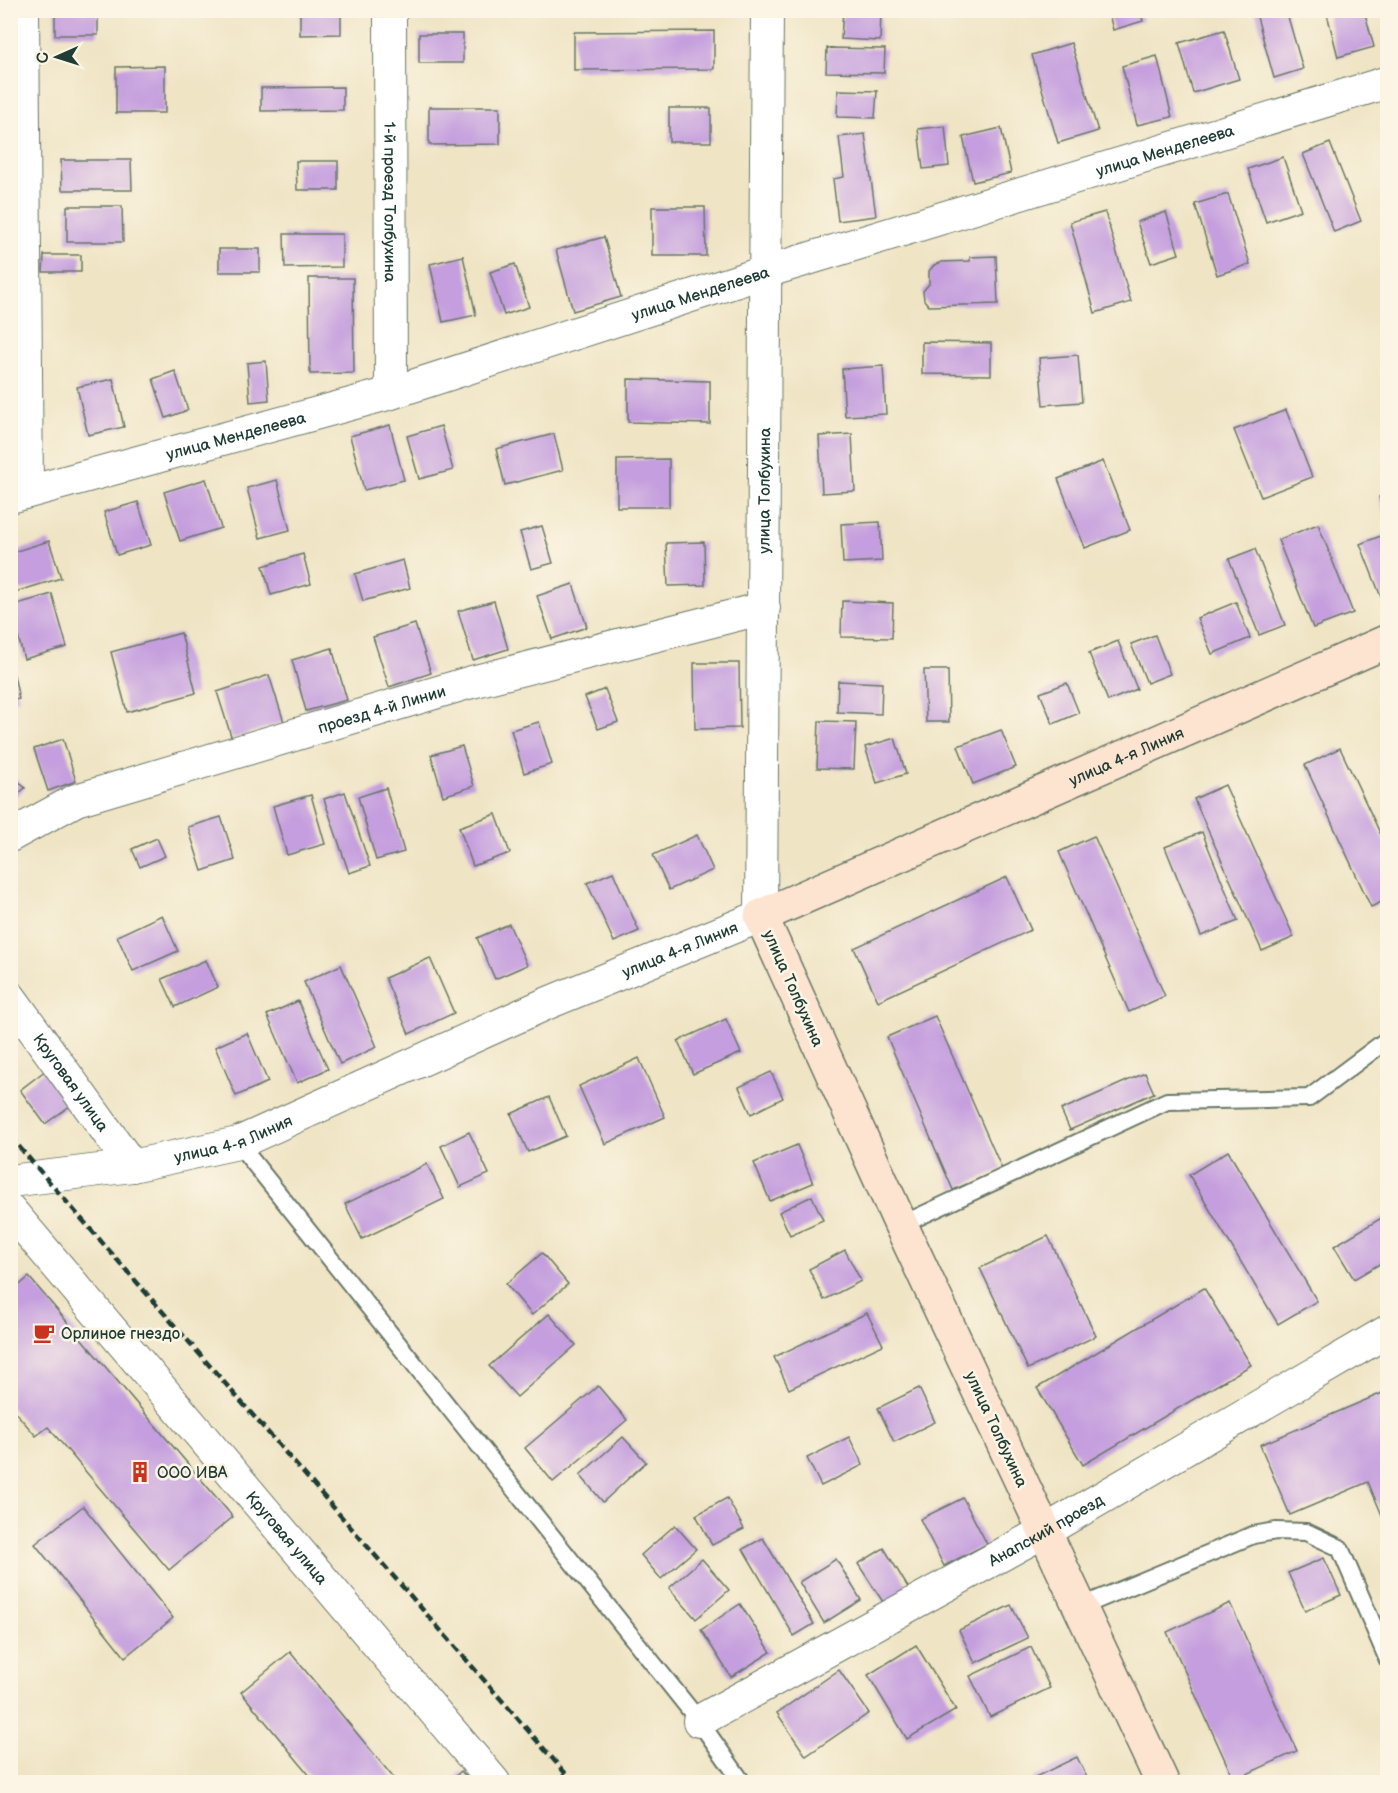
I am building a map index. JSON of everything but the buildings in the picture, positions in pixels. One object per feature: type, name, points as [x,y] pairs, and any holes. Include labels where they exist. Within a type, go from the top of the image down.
[{"type":"street","points":[[19,495],[23,10]]},
{"type":"street","name":"1-й проезд Толбухина","points":[[390,10],[392,393]]},
{"type":"street","name":"улица Толбухина","points":[[767,10],[761,916],[902,1226],[1162,1782]]},
{"type":"street","name":"улица Менделеева","points":[[19,495],[392,393],[765,272],[1388,82]]},
{"type":"street","name":"проезд 4-й Линии","points":[[10,836],[76,800],[468,683],[764,608]]},
{"type":"street","name":"улица 4-я Линия","points":[[10,1181],[132,1166],[238,1143],[548,1003],[761,916],[1388,641]]},
{"type":"street","name":"Круговая улица","points":[[10,997],[132,1166]]},
{"type":"street","name":"Круговая улица","points":[[10,1210],[494,1782]]},
{"type":"street","name":"Анапский проезд","points":[[699,1721],[1044,1532],[1388,1331]]},
{"type":"lane","points":[[902,1226],[1167,1101],[1309,1098],[1388,1039]]},
{"type":"lane","points":[[238,1143],[699,1721],[742,1782]]},
{"type":"lane","points":[[1080,1607],[1253,1536],[1276,1531],[1306,1532],[1340,1548],[1388,1660]]},
{"type":"railway","points":[[10,1136],[573,1782]]},
{"type":"place","name":"Орлиное гнездо","points":[[44,1333]]},
{"type":"place","name":"ООО ИВА","points":[[140,1472]]}]
